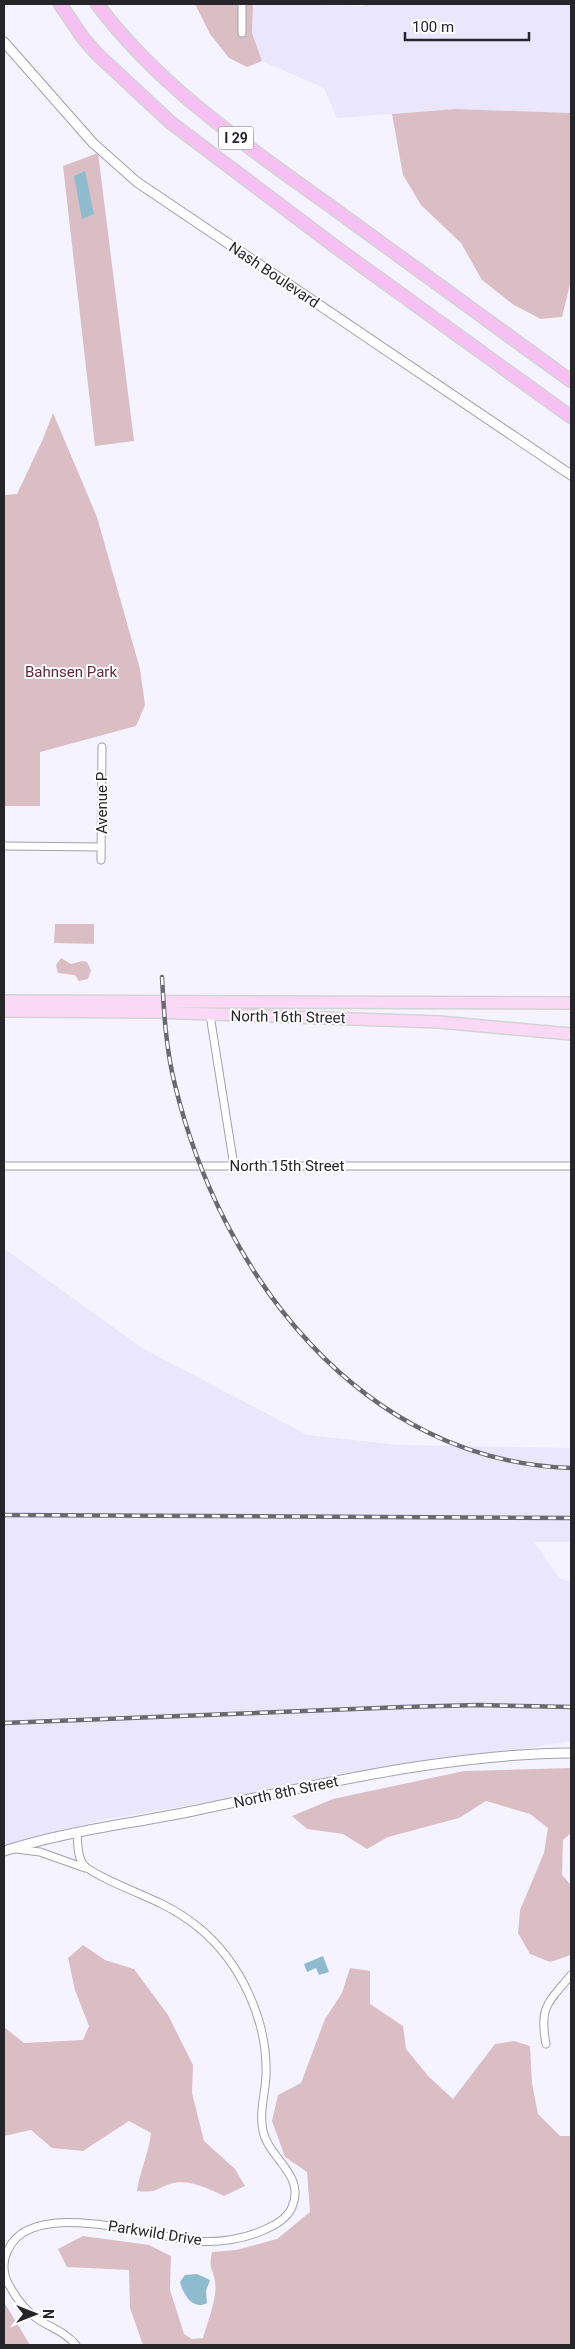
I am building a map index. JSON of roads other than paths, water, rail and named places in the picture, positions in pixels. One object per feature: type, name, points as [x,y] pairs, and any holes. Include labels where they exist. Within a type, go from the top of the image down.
[{"type":"highway","points":[[51,4],[83,38]]},
{"type":"highway","name":"I 29","points":[[60,4],[83,38],[97,54],[170,122],[227,166],[571,417]]},
{"type":"highway","name":"I 29","points":[[97,4],[115,28],[159,75],[234,137],[571,381]]},
{"type":"main road","name":"North 16th Street","points":[[4,1001],[571,1003]]},
{"type":"main road","name":"North 16th Street","points":[[4,1011],[153,1012],[439,1022],[571,1034]]},
{"type":"street","points":[[242,4],[242,33]]},
{"type":"street","name":"Nash Boulevard","points":[[4,42],[93,144],[137,182],[571,475]]},
{"type":"street","name":"Avenue P","points":[[101,860],[102,747]]},
{"type":"street","points":[[4,846],[101,847]]},
{"type":"street","points":[[210,1015],[234,1166]]},
{"type":"street","name":"North 15th Street","points":[[4,1166],[571,1166]]},
{"type":"street","name":"North 8th Street","points":[[7,1850],[77,1833],[412,1768],[493,1757],[571,1753]]},
{"type":"street","points":[[77,1833],[80,1857],[87,1869]]},
{"type":"street","name":"Parkwild Drive","points":[[7,1850],[40,1852],[87,1869],[174,1911],[198,1927],[224,1952],[251,2000],[261,2030],[266,2063],[262,2117],[265,2139],[270,2149],[291,2176],[295,2190],[292,2206],[282,2220],[261,2232],[233,2239],[197,2241],[82,2223],[44,2226],[21,2234],[10,2245],[5,2256],[4,2272],[9,2285],[30,2312],[62,2332],[76,2345]]},
{"type":"street","points":[[546,2044],[544,2012],[549,2002],[571,1975]]},
{"type":"water","points":[[85,171],[94,214],[82,219],[74,176]]},
{"type":"water","points":[[323,1956],[329,1972],[319,1975],[316,1968],[307,1972],[304,1964]]},
{"type":"water","points":[[197,2274],[210,2280],[206,2291],[207,2303],[202,2305],[197,2305],[189,2300],[180,2282],[185,2275]]},
{"type":"railway","points":[[162,977],[169,1058],[175,1085],[197,1156],[227,1224],[265,1288],[312,1345],[366,1394],[427,1432],[496,1457],[571,1468]]},
{"type":"railway","points":[[4,1515],[571,1518]]},
{"type":"railway","points":[[4,1723],[404,1707],[478,1705],[571,1707]]},
{"type":"park label","name":"Bahnsen Park","points":[[71,672]]}]
